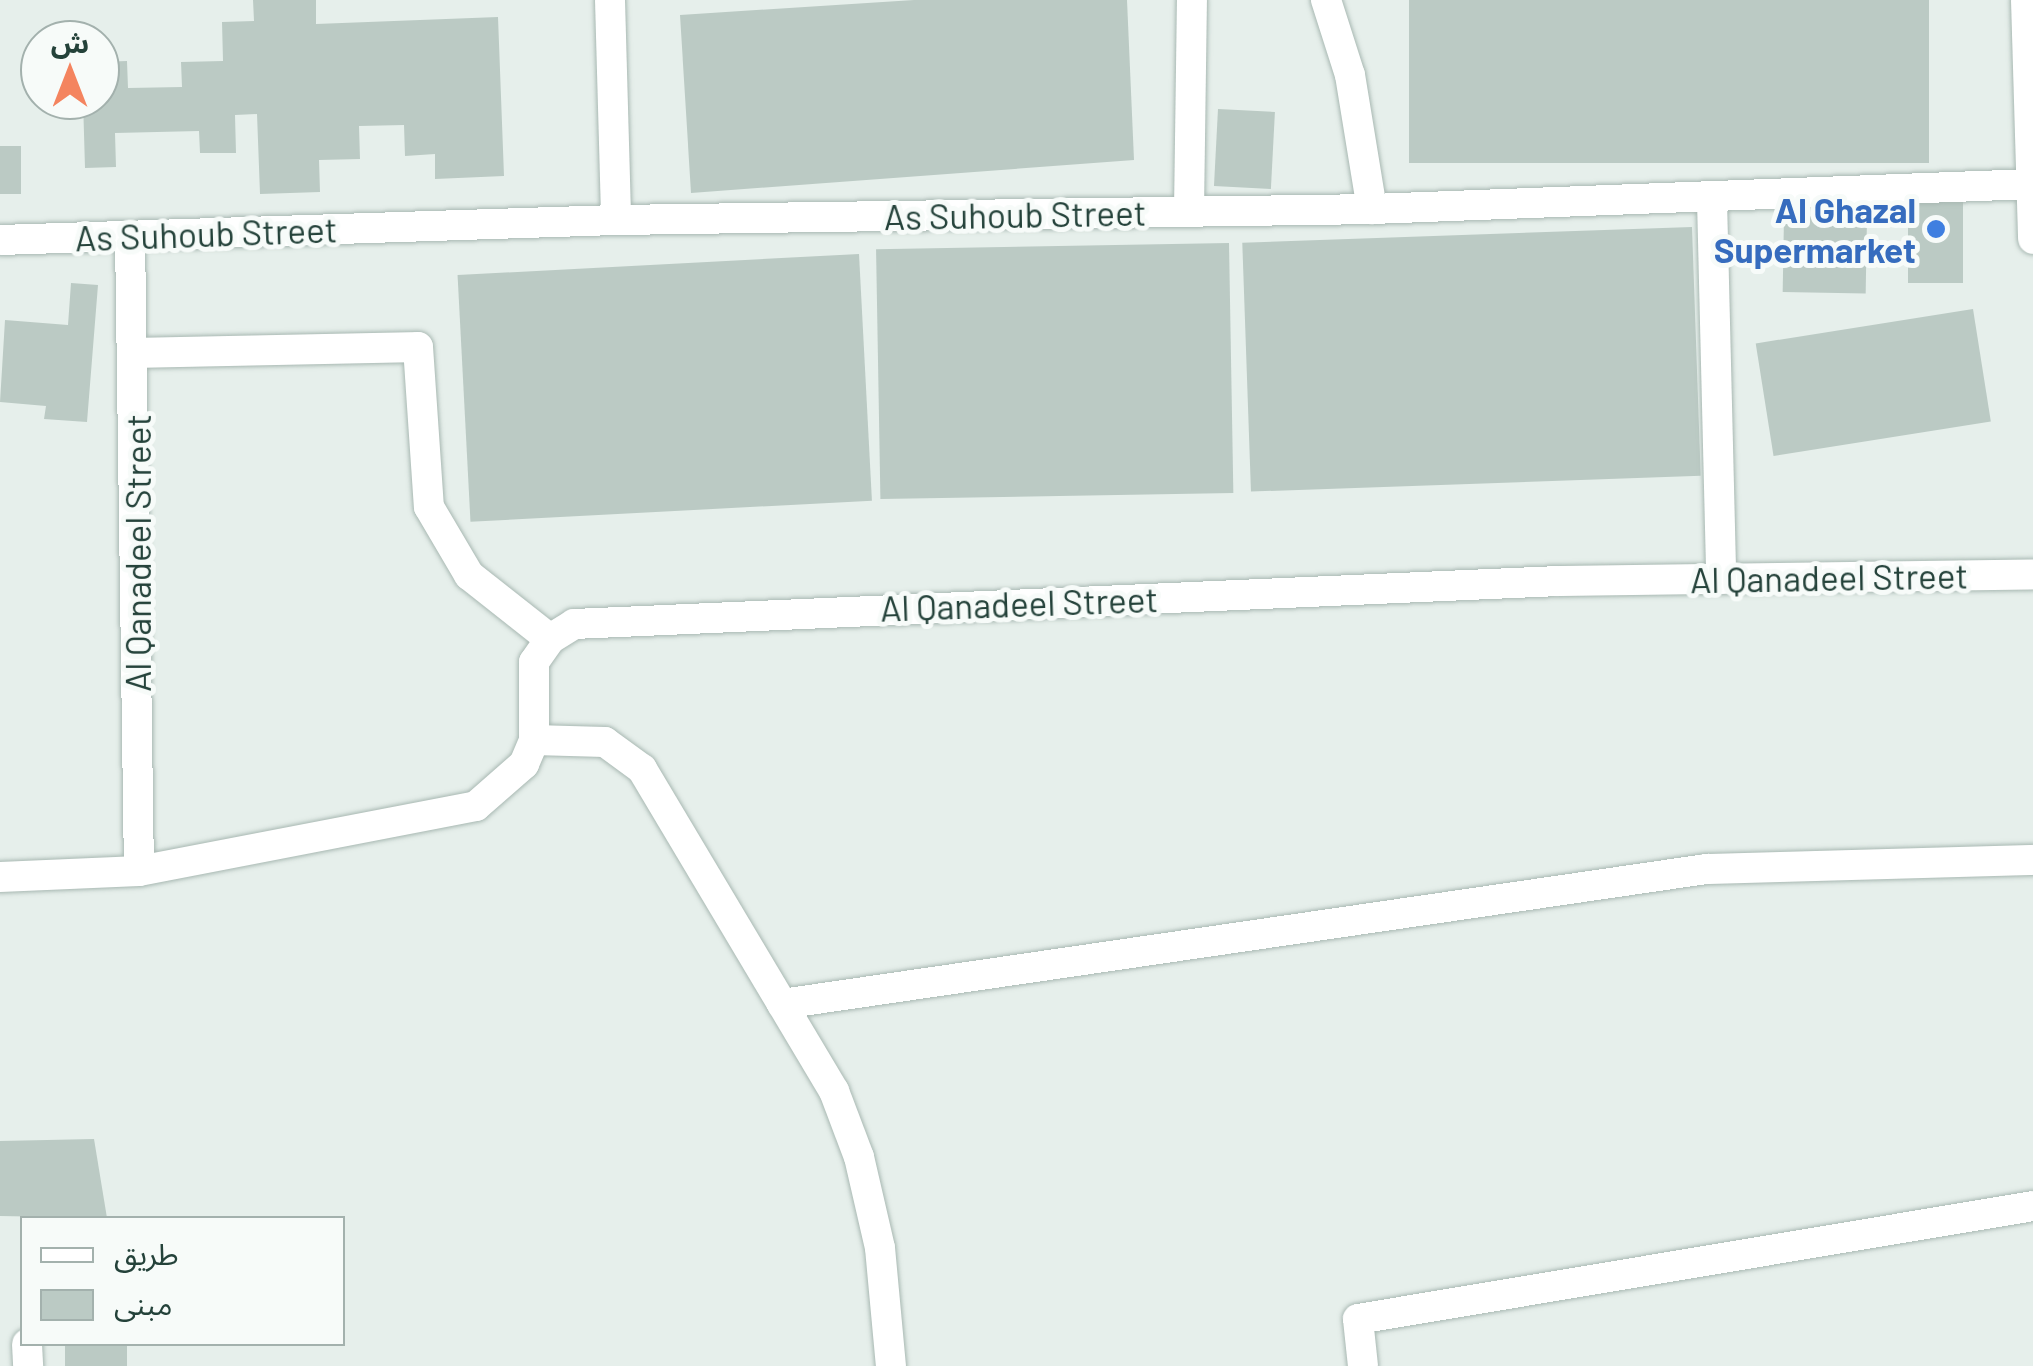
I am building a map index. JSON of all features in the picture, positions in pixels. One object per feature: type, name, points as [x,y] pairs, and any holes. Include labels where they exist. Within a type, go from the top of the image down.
[{"type":"street","points":[[610,0],[616,220]]},
{"type":"street","points":[[1189,211],[1192,0]]},
{"type":"street","points":[[1326,0],[1350,76],[1372,209]]},
{"type":"street","points":[[2026,0],[2033,240]]},
{"type":"street","name":"As Suhoub Street","points":[[0,240],[616,220],[1712,200],[2030,184]]},
{"type":"street","points":[[1712,200],[1721,579]]},
{"type":"street","name":"Al Qanadeel Street","points":[[130,236],[135,354],[139,871]]},
{"type":"street","points":[[0,878],[139,871],[476,806],[510,783],[534,740],[534,662],[550,638],[468,575],[429,506],[418,347],[135,354]]},
{"type":"street","name":"Al Qanadeel Street","points":[[550,638],[574,624],[602,621],[1721,579],[2033,574]]},
{"type":"street","points":[[534,740],[606,742],[642,769],[834,1092],[859,1156],[880,1248],[891,1366]]},
{"type":"street","points":[[782,1004],[1706,869],[2033,860]]},
{"type":"street","points":[[1363,1366],[1358,1319],[2033,1206]]},
{"type":"building","points":[[253,0],[316,0],[316,24],[498,17],[504,176],[435,179],[435,154],[405,156],[404,125],[359,126],[360,159],[319,160],[320,192],[260,194],[257,114],[235,115],[236,153],[200,153],[199,131],[115,133],[116,167],[85,168],[84,120],[120,120],[120,61],[127,61],[128,88],[182,87],[181,62],[223,61],[222,22],[254,21]]},
{"type":"building","points":[[914,0],[1127,0],[1134,160],[691,193],[680,15]]},
{"type":"building","points":[[1409,0],[1929,0],[1929,163],[1409,163]]},
{"type":"building","points":[[1218,109],[1275,112],[1271,189],[1214,186]]},
{"type":"building","points":[[0,146],[21,146],[21,194],[0,194]]},
{"type":"building","name":"Al Ghazal Supermarket","points":[[1908,202],[1963,202],[1963,283],[1908,283]]},
{"type":"building","points":[[1784,216],[1867,217],[1866,293],[1783,292]]},
{"type":"building","points":[[1692,227],[1701,476],[1251,492],[1242,243]]},
{"type":"building","points":[[1229,243],[1233,493],[880,499],[876,249]]},
{"type":"building","points":[[859,254],[872,501],[470,522],[458,275]]},
{"type":"building","points":[[71,283],[98,285],[87,422],[44,419],[46,406],[0,402],[5,320],[68,325]]},
{"type":"building","points":[[1973,309],[1991,422],[1774,456],[1756,343]]},
{"type":"building","points":[[94,1139],[107,1216],[0,1216],[0,1141]]},
{"type":"building","points":[[65,1346],[127,1346],[127,1366],[65,1366]]},
{"type":"place","name":"Al Ghazal Supermarket","points":[[1936,229]]}]
